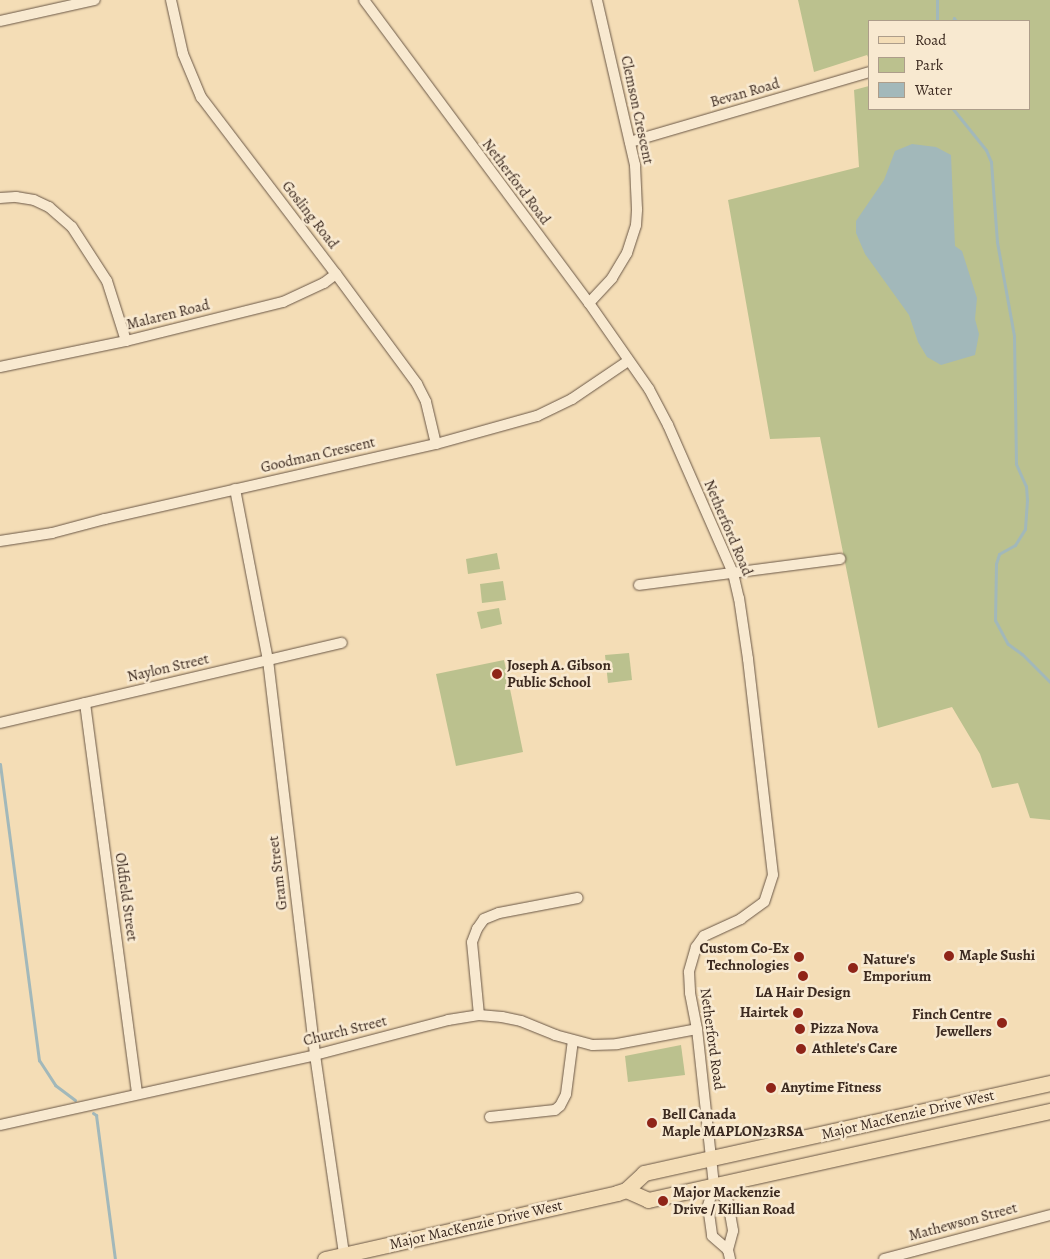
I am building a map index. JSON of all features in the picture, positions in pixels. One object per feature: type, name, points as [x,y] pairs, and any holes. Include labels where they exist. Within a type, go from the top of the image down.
[{"type":"main road","name":"Major MacKenzie Drive West","points":[[325,1259],[626,1190],[644,1173],[1050,1083]]},
{"type":"main road","name":"Major MacKenzie Drive West","points":[[626,1190],[648,1200],[1050,1111]]},
{"type":"street","points":[[0,21],[94,0]]},
{"type":"street","name":"Gosling Road","points":[[171,0],[182,54],[201,97],[417,384],[426,402],[436,444]]},
{"type":"street","name":"Netherford Road","points":[[364,0],[588,303],[649,389],[668,425],[732,573],[739,598],[748,659],[773,874],[764,902],[741,919],[704,936],[698,942],[690,972],[690,993],[697,1029],[714,1186]]},
{"type":"street","name":"Clemson Crescent","points":[[588,303],[612,278],[627,253],[636,225],[635,165],[597,0]]},
{"type":"street","name":"Bevan Road","points":[[630,142],[868,72]]},
{"type":"street","points":[[0,198],[16,197],[34,200],[49,207],[72,227],[107,281],[126,341]]},
{"type":"street","name":"Malaren Road","points":[[0,368],[126,341],[283,302],[324,283],[336,274]]},
{"type":"street","name":"Goodman Crescent","points":[[0,541],[52,533],[105,518],[436,444],[546,413],[591,387],[628,361]]},
{"type":"street","name":"Gram Street","points":[[235,489],[268,660],[315,1055],[344,1255]]},
{"type":"street","points":[[639,584],[840,559]]},
{"type":"street","name":"Naylon Street","points":[[0,722],[342,643]]},
{"type":"street","name":"Oldfield Street","points":[[85,703],[138,1094]]},
{"type":"street","points":[[479,1015],[472,942],[476,928],[484,919],[499,914],[578,898]]},
{"type":"street","name":"Church Street","points":[[0,1125],[315,1055],[448,1020],[479,1015],[521,1021],[573,1040],[593,1045],[617,1044],[697,1029]]},
{"type":"street","points":[[490,1117],[555,1110],[560,1106],[566,1094],[573,1040]]},
{"type":"street","points":[[714,1186],[708,1206],[712,1236],[729,1255]]},
{"type":"street","points":[[714,1186],[728,1202],[733,1231],[729,1255]]},
{"type":"street","name":"Mathewson Street","points":[[884,1259],[1050,1214]]},
{"type":"green space","points":[[798,0],[1050,0],[1050,820],[1030,818],[1018,783],[992,788],[980,754],[952,707],[878,728],[820,437],[770,439],[728,200],[859,167],[854,90],[868,86],[868,110],[1030,110],[1030,20],[868,20],[868,57],[867,55],[814,72]]},
{"type":"green space","points":[[497,553],[500,569],[468,574],[466,559]]},
{"type":"green space","points":[[503,581],[506,600],[482,603],[480,584]]},
{"type":"green space","points":[[499,608],[502,624],[481,629],[477,612]]},
{"type":"green space","points":[[629,653],[632,680],[608,683],[605,655]]},
{"type":"green space","points":[[504,660],[523,752],[456,766],[436,674]]},
{"type":"green space","points":[[681,1045],[685,1075],[628,1082],[625,1056]]},
{"type":"water","points":[[912,144],[936,147],[951,155],[955,246],[962,251],[977,298],[975,319],[979,334],[975,355],[941,365],[927,357],[918,342],[909,315],[865,254],[856,233],[856,221],[884,180],[895,151]]},
{"type":"waterway","points":[[937,0],[937,20]]},
{"type":"waterway","points":[[953,20],[954,18],[955,20]]},
{"type":"waterway","points":[[954,110],[986,150],[991,162],[997,242],[1014,336],[1016,464],[1026,486],[1027,500],[1025,529],[1015,545],[999,554],[996,564],[995,620],[1008,644],[1022,654],[1050,682]]},
{"type":"waterway","points":[[0,764],[39,1060],[55,1085],[75,1100]]},
{"type":"waterway","points":[[93,1113],[96,1115],[115,1259]]},
{"type":"place","name":"Joseph A. Gibson Public School","points":[[497,674]]},
{"type":"place","name":"Maple Sushi","points":[[949,956]]},
{"type":"place","name":"Custom Co-Ex Technologies","points":[[799,957]]},
{"type":"place","name":"Nature's Emporium","points":[[853,968]]},
{"type":"place","name":"LA Hair Design","points":[[803,976]]},
{"type":"place","name":"Hairtek","points":[[798,1013]]},
{"type":"place","name":"Finch Centre Jewellers","points":[[1002,1023]]},
{"type":"place","name":"Pizza Nova","points":[[800,1029]]},
{"type":"place","name":"Athlete's Care","points":[[801,1049]]},
{"type":"place","name":"Anytime Fitness","points":[[771,1088]]},
{"type":"place","name":"Bell Canada Maple MAPLON23RSA","points":[[652,1123]]},
{"type":"place","name":"Major Mackenzie Drive / Killian Road","points":[[663,1201]]}]
